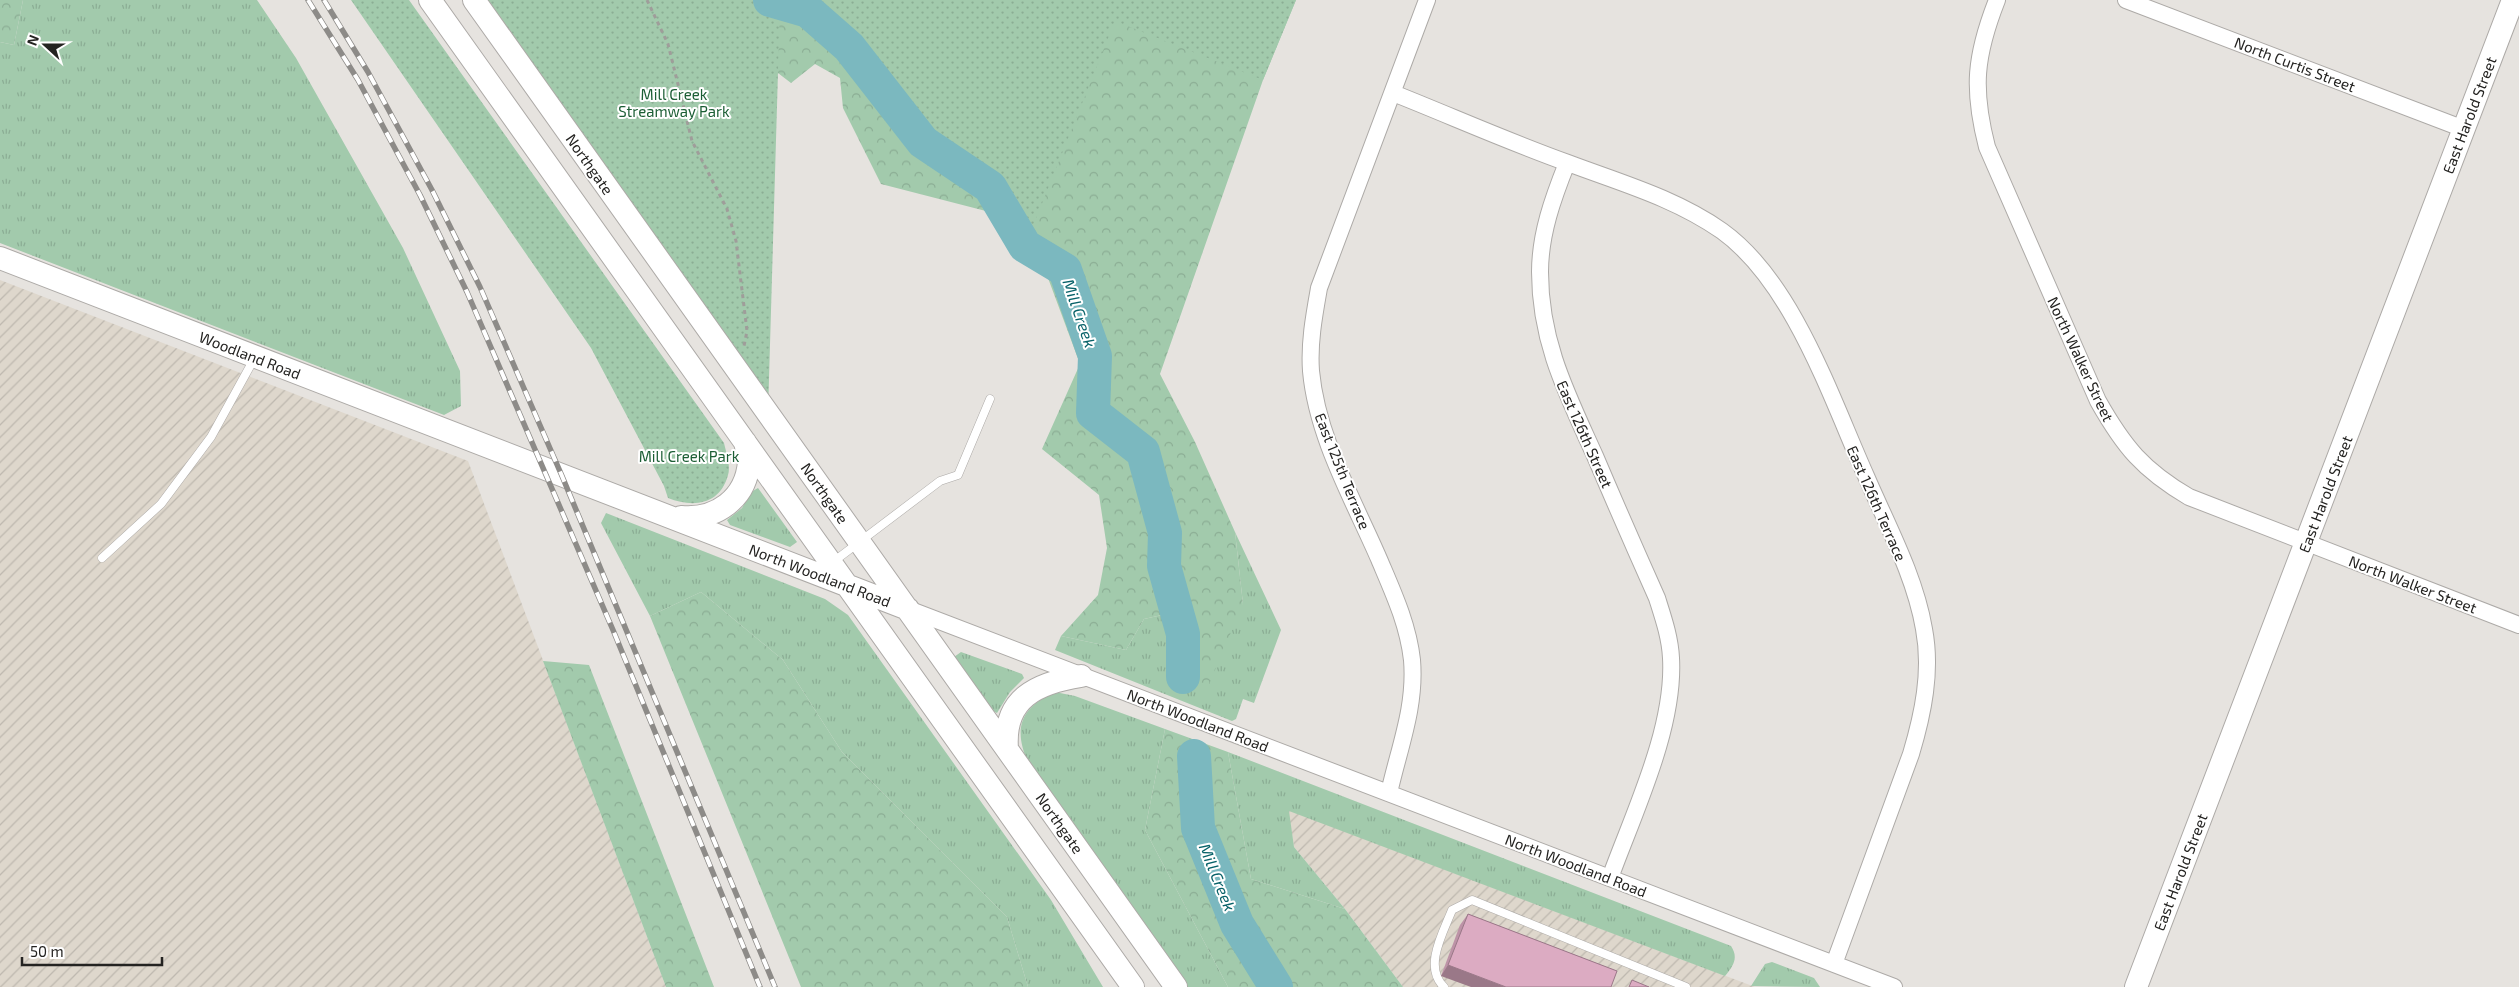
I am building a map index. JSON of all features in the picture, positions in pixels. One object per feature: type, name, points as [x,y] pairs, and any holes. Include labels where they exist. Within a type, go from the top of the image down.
[{"type":"main road","points":[[430,0],[1133,987]]},
{"type":"main road","name":"Northgate","points":[[474,0],[1176,987]]},
{"type":"main road","name":"East Harold Street","points":[[2136,987],[2514,0]]},
{"type":"main road","name":"Woodland Road","points":[[0,258],[501,453]]},
{"type":"main road","points":[[671,516],[706,517],[718,512],[730,503],[739,491],[749,461],[745,442]]},
{"type":"main road","name":"North Woodland Road","points":[[501,453],[671,516],[908,609]]},
{"type":"main road","points":[[1007,749],[1006,732],[1008,720],[1026,695],[1039,686],[1081,676]]},
{"type":"street","name":"East 125th Terrace","points":[[1389,794],[1408,726],[1413,695],[1412,660],[1406,626],[1324,430],[1317,407],[1311,370],[1311,332],[1318,288],[1393,93],[1426,0]]},
{"type":"street","name":"North Walker Street","points":[[1997,0],[1987,26],[1977,74],[1978,113],[1987,148],[2098,401],[2117,435],[2140,462],[2182,492],[2306,543],[2519,625]]},
{"type":"street","name":"North Curtis Street","points":[[2126,0],[2464,129]]},
{"type":"street","points":[[1393,93],[1567,163]]},
{"type":"street","name":"East 126th Street","points":[[1567,163],[1549,214],[1540,271],[1542,309],[1549,344],[1562,382],[1657,598],[1667,631],[1671,656],[1670,695],[1659,742],[1610,878]]},
{"type":"street","name":"East 126th Terrace","points":[[1567,163],[1670,201],[1694,213],[1725,234],[1756,263],[1786,304],[1808,347],[1904,562],[1920,608],[1925,630],[1927,680],[1919,726],[1911,754],[1834,964]]},
{"type":"street","name":"North Woodland Road","points":[[908,609],[1894,987]]},
{"type":"lane","points":[[102,558],[166,496],[211,437],[255,357]]},
{"type":"lane","points":[[831,563],[940,481],[958,475],[990,399]]},
{"type":"lane","points":[[1444,987],[1438,982],[1434,970],[1437,949],[1452,910],[1472,900],[1686,987]]},
{"type":"path","points":[[647,0],[668,44],[692,141],[727,209],[736,241],[747,331],[743,350]]},
{"type":"shaded area","points":[[0,280],[468,461],[666,987],[0,987]]},
{"type":"shaded area","points":[[1288,810],[1755,987],[1403,987],[1345,909],[1294,847]]},
{"type":"green space","points":[[0,0],[23,0],[14,45],[0,42]]},
{"type":"green space","points":[[23,0],[257,0],[296,58],[403,248],[460,371],[461,406],[444,415],[0,243],[0,42],[14,45]]},
{"type":"green space","name":"Mill Creek Park","points":[[351,0],[409,0],[724,443],[729,471],[719,493],[704,502],[696,503],[687,503],[668,498],[664,486],[591,348]]},
{"type":"green space","name":"Mill Creek Streamway Park","points":[[474,0],[1296,0],[1263,80],[1115,21],[1025,246],[990,187],[923,142],[849,47],[808,11],[780,4],[768,413]]},
{"type":"green space","points":[[711,0],[1296,0],[1263,80],[1160,374],[1195,442],[1235,532],[1243,604],[1206,691],[1171,676],[1187,628],[1171,613],[1144,619],[1126,650],[1061,636],[1098,595],[1107,548],[1099,495],[1042,449],[1080,364],[1048,278],[1013,218],[881,184],[843,108],[840,78],[815,64],[791,83],[715,25]]},
{"type":"green space","points":[[758,488],[797,542],[790,547],[730,525],[727,520],[742,508],[751,492]]},
{"type":"green space","points":[[606,513],[825,599],[848,615],[1051,900],[1103,987],[1028,987],[1007,917],[842,752],[783,660],[701,592],[650,616],[601,523]]},
{"type":"green space","points":[[1235,532],[1281,630],[1254,703],[1243,699],[1236,719],[1232,721],[1055,650],[1061,636],[1126,650],[1144,619],[1171,613],[1187,628],[1243,604]]},
{"type":"green space","points":[[701,592],[783,660],[842,752],[1007,917],[1028,987],[801,987],[650,616]]},
{"type":"green space","points":[[961,652],[1022,674],[1024,678],[1010,692],[997,713],[993,711],[954,657]]},
{"type":"green space","points":[[543,661],[589,665],[714,987],[666,987]]},
{"type":"green space","points":[[1055,692],[1075,696],[1165,729],[1145,830],[1228,987],[1187,987],[1029,765],[1021,741],[1022,721],[1034,705]]},
{"type":"green space","points":[[1165,729],[1228,752],[1251,879],[1345,909],[1403,987],[1228,987],[1145,830]]},
{"type":"green space","points":[[1228,752],[1731,946],[1735,954],[1733,965],[1725,976],[1289,811],[1294,847],[1345,909],[1251,879]]},
{"type":"green space","points":[[1772,962],[1814,978],[1820,987],[1751,986],[1765,964]]},
{"type":"building","points":[[1468,914],[1617,971],[1611,987],[1506,987],[1448,965]]},
{"type":"building","points":[[1632,980],[1649,987],[1629,987]]},
{"type":"waterway","name":"Mill Creek","points":[[770,0],[808,11],[849,47],[923,142],[990,187],[1025,246],[1065,270],[1095,356],[1093,413],[1143,452],[1165,533],[1164,566],[1183,634],[1183,677]]},
{"type":"waterway","name":"Mill Creek","points":[[1194,756],[1198,828],[1237,924],[1276,987]]},
{"type":"railway","points":[[308,0],[358,80],[420,195],[467,292],[613,630],[760,987]]},
{"type":"railway","points":[[324,0],[368,72],[432,190],[480,287],[562,476],[775,987]]}]
